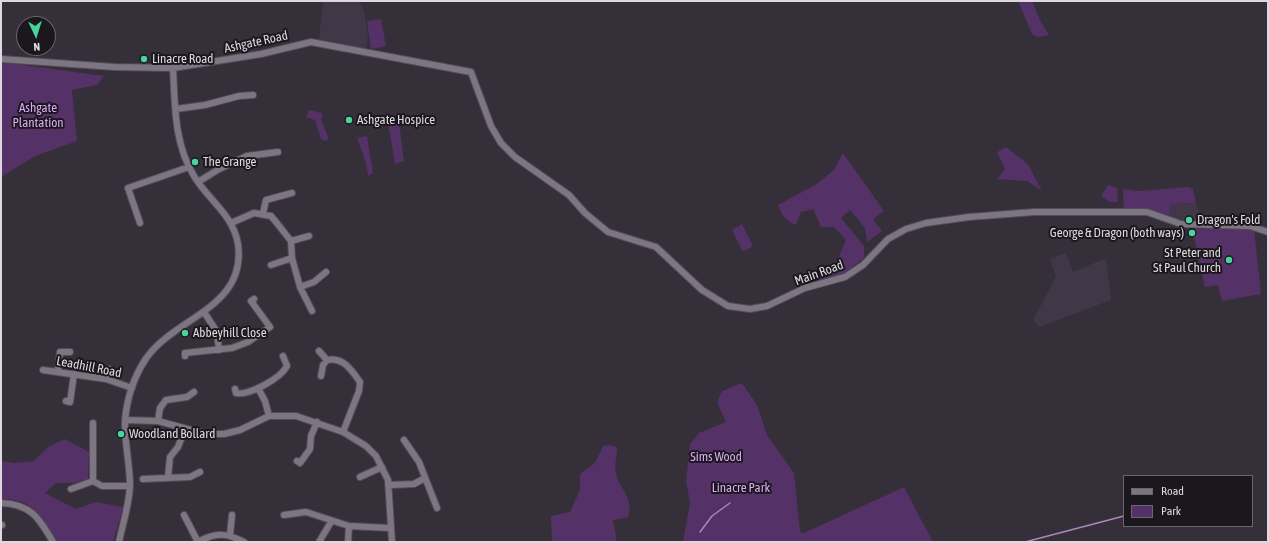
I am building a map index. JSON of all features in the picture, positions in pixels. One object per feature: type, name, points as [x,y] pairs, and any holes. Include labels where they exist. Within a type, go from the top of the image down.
[{"type":"street","name":"Ashgate Road","points":[[1,59],[132,68],[173,68],[260,54],[294,45],[315,42],[471,72],[478,88]]},
{"type":"street","points":[[119,542],[130,486],[125,420],[135,377],[152,352],[176,331],[219,301],[231,284],[238,263],[238,244],[231,223],[198,182],[181,149],[173,68]]},
{"type":"street","name":"Main Road","points":[[478,88],[491,126],[501,143],[515,157],[569,194],[585,213],[608,232],[656,247],[702,290],[728,306],[750,309],[767,306],[805,288],[841,279],[863,265],[888,239],[906,229],[926,223],[970,217],[1034,212],[1147,212],[1181,224],[1250,226],[1268,232]]},
{"type":"street","points":[[176,109],[205,105],[240,96],[253,95]]},
{"type":"street","points":[[198,182],[219,169],[246,156],[278,152]]},
{"type":"street","points":[[140,223],[128,188],[189,167]]},
{"type":"street","points":[[263,213],[266,200],[292,193]]},
{"type":"street","points":[[231,223],[254,212],[271,216],[291,241],[292,258],[300,287],[312,311]]},
{"type":"street","points":[[291,241],[309,236]]},
{"type":"street","points":[[271,265],[292,258]]},
{"type":"street","points":[[300,287],[314,282],[326,272]]},
{"type":"street","points":[[185,356],[185,353],[232,348],[248,342],[270,327],[251,301],[254,299]]},
{"type":"street","points":[[204,312],[216,332],[219,350]]},
{"type":"street","points":[[319,351],[327,360]]},
{"type":"street","points":[[58,371],[60,352],[70,352]]},
{"type":"street","points":[[235,389],[236,393],[248,393],[284,373],[287,366],[283,356]]},
{"type":"street","points":[[321,376],[323,365],[327,360],[335,359],[343,361],[360,382],[359,391],[343,432]]},
{"type":"street","points":[[106,379],[109,369]]},
{"type":"street","name":"Leadhill Road","points":[[43,370],[106,379],[132,388]]},
{"type":"street","points":[[66,401],[70,402],[74,374]]},
{"type":"street","points":[[258,388],[265,401],[269,416]]},
{"type":"street","points":[[158,421],[160,408],[166,400],[187,397],[194,392]]},
{"type":"street","points":[[125,420],[158,421],[206,434],[224,434],[240,430],[269,416],[296,416],[343,432],[366,446],[382,467],[390,485],[390,528],[392,542]]},
{"type":"street","points":[[297,461],[300,463],[310,449],[310,436],[317,422]]},
{"type":"street","points":[[92,423],[93,480]]},
{"type":"street","points":[[168,477],[170,457],[178,446],[185,429]]},
{"type":"street","points":[[404,440],[419,462],[437,508]]},
{"type":"street","points":[[360,477],[382,467]]},
{"type":"street","points":[[143,479],[190,477],[200,472]]},
{"type":"street","points":[[390,485],[414,484],[425,478]]},
{"type":"street","points":[[93,480],[102,486],[130,486]]},
{"type":"street","points":[[72,489],[93,480]]},
{"type":"street","points":[[1,503],[16,503],[39,518],[53,542]]},
{"type":"street","points":[[284,515],[306,512],[314,513],[331,522],[348,526],[390,528]]},
{"type":"street","points":[[184,514],[198,542],[207,537],[230,535],[244,542]]},
{"type":"street","points":[[230,535],[232,515]]},
{"type":"street","points":[[319,542],[331,522]]},
{"type":"street","points":[[348,526],[348,542]]},
{"type":"shaded area","points":[[323,1],[359,1],[364,11],[368,37],[366,50],[319,39]]},
{"type":"shaded area","points":[[1196,203],[1202,221],[1179,220],[1169,217],[1171,204]]},
{"type":"shaded area","points":[[1066,253],[1073,272],[1106,258],[1111,300],[1039,327],[1033,320],[1056,277],[1050,259]]},
{"type":"green space","points":[[1018,1],[1032,1],[1040,20],[1049,35],[1037,37],[1032,34]]},
{"type":"green space","points":[[381,19],[386,46],[371,49],[367,21]]},
{"type":"green space","name":"Ashgate Plantation","points":[[1,62],[104,76],[97,85],[72,90],[77,141],[35,156],[1,177]]},
{"type":"green space","points":[[309,110],[323,113],[321,120],[329,139],[325,141],[321,139],[315,120],[306,117]]},
{"type":"green space","points":[[399,122],[404,161],[395,164],[388,123]]},
{"type":"green space","points":[[367,136],[373,173],[368,176],[366,163],[357,138]]},
{"type":"green space","points":[[1006,147],[1028,164],[1042,191],[1027,181],[997,179],[1005,169],[997,152]]},
{"type":"green space","points":[[843,153],[884,211],[873,219],[882,231],[867,242],[865,228],[850,210],[841,218],[864,246],[864,258],[841,276],[819,282],[817,272],[836,263],[846,240],[834,227],[821,227],[813,209],[801,212],[796,225],[789,222],[784,217],[778,205],[815,185],[834,170]]},
{"type":"green space","points":[[1108,185],[1117,188],[1118,202],[1110,202],[1101,196]]},
{"type":"green space","points":[[1188,187],[1193,189],[1196,203],[1171,204],[1169,217],[1124,210],[1123,189],[1139,191]]},
{"type":"green space","points":[[742,224],[753,246],[743,252],[732,230]]},
{"type":"green space","points":[[1192,229],[1254,229],[1261,294],[1222,301],[1218,285],[1205,287]]},
{"type":"green space","name":"Linacre Park","points":[[742,383],[757,405],[767,435],[794,473],[800,532],[804,533],[904,487],[933,542],[683,542],[690,503],[686,481],[690,444],[699,433],[726,422],[717,402],[722,391]]},
{"type":"green space","points":[[65,439],[89,452],[88,479],[74,483],[56,483],[45,493],[76,509],[96,502],[123,507],[113,542],[56,542],[36,511],[21,502],[1,499],[1,461],[14,463],[34,461],[48,447]]},
{"type":"green space","points":[[609,445],[617,447],[615,470],[630,505],[628,517],[613,520],[617,542],[552,542],[551,516],[570,512],[580,490],[580,474],[595,463],[603,446]]},
{"type":"waterway","points":[[700,532],[712,516],[730,503]]},
{"type":"waterway","points":[[1025,542],[1123,516]]},
{"type":"place","name":"Linacre Road","points":[[144,59]]},
{"type":"place","name":"Ashgate Hospice","points":[[349,120]]},
{"type":"place","name":"The Grange","points":[[195,162]]},
{"type":"place","name":"Dragon's Fold","points":[[1189,220]]},
{"type":"place","name":"George & Dragon (both ways)","points":[[1192,233]]},
{"type":"place","name":"St Peter and St Paul Church","points":[[1229,260]]},
{"type":"place","name":"Abbeyhill Close","points":[[185,333]]},
{"type":"place","name":"Woodland Bollard","points":[[121,434]]},
{"type":"park label","name":"Sims Wood","points":[[716,457]]}]
